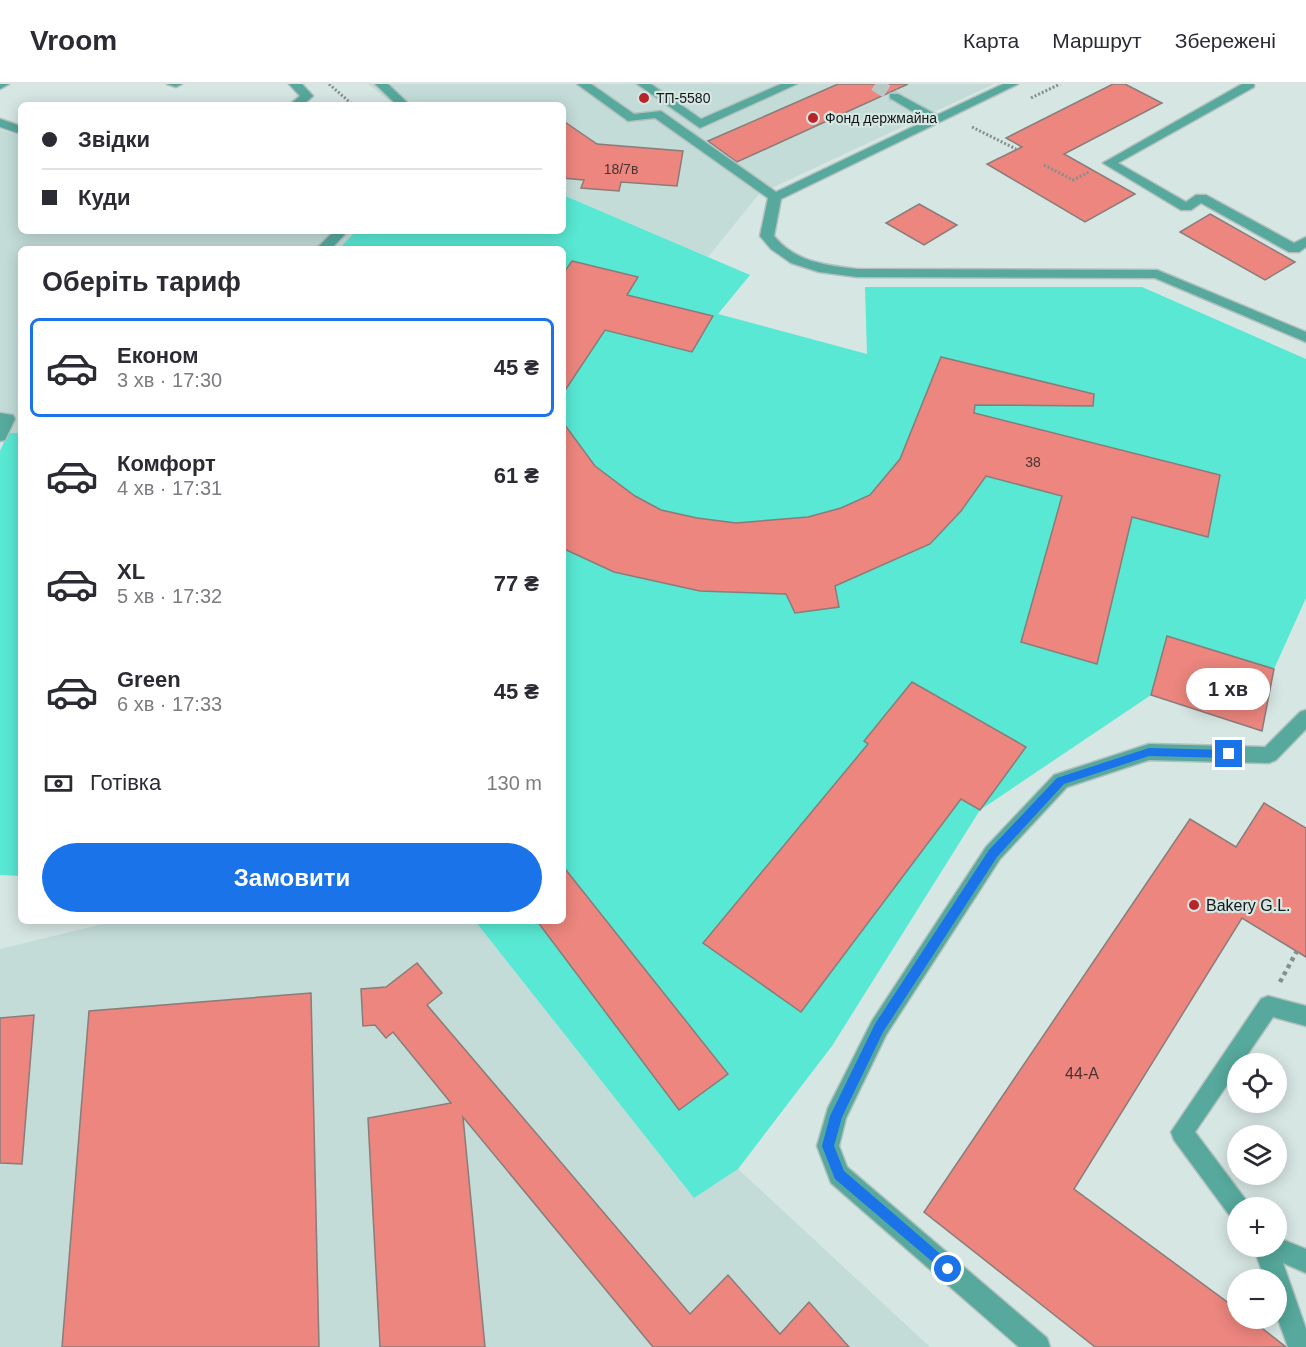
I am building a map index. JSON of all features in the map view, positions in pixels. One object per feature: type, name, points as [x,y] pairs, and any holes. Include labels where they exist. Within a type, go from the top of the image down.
[{"type":"street","points":[[295,84],[306,96],[299,102]]},
{"type":"street","points":[[381,84],[401,102]]},
{"type":"street","points":[[583,84],[632,118],[657,114],[775,197]]},
{"type":"street","points":[[643,84],[700,124],[784,85]]},
{"type":"street","points":[[775,197],[1012,84]]},
{"type":"street","points":[[1248,84],[1248,87],[1109,163],[1186,207],[1201,198],[1294,249],[1306,241]]},
{"type":"street","points":[[894,96],[936,120]]},
{"type":"street","points":[[0,123],[18,129]]},
{"type":"street","points":[[775,197],[767,236],[776,249],[796,262],[825,270],[858,273],[1157,274],[1306,337]]},
{"type":"street","points":[[326,246],[338,234]]},
{"type":"street","points":[[0,418],[8,419],[0,436]]},
{"type":"street","points":[[1038,1347],[839,1175],[828,1146],[836,1116],[879,1028],[993,853],[1061,781],[1149,752],[1269,755],[1306,717]]},
{"type":"street","points":[[1230,1197],[1182,1132],[1268,1006],[1306,1016]]},
{"type":"street","points":[[1287,1253],[1306,1261]]},
{"type":"street","points":[[1269,1257],[1300,1347]]},
{"type":"path","points":[[328,84],[349,102]]},
{"type":"path","points":[[972,126],[1016,149]]},
{"type":"shaded area","points":[[368,84],[994,84],[759,194],[708,257],[566,196],[566,102],[390,102]]},
{"type":"shaded area","points":[[0,130],[18,135],[18,234],[354,234],[342,246],[18,246],[18,433],[8,433],[15,417],[0,414]]},
{"type":"shaded area","points":[[103,924],[477,924],[694,1198],[738,1169],[930,1347],[0,1347],[0,949]]},
{"type":"green space","points":[[566,196],[750,275],[718,314],[867,354],[865,287],[1142,287],[1306,359],[1306,598],[1274,669],[1167,636],[1151,695],[980,810],[832,1046],[738,1169],[694,1198],[477,924],[566,924],[566,246],[342,246],[353,234],[566,234]]},
{"type":"green space","points":[[8,433],[18,433],[18,876],[0,875],[0,451]]},
{"type":"building","points":[[838,84],[908,84],[737,162],[708,141]]},
{"type":"building","points":[[1113,84],[1125,84],[1162,103],[1064,154],[1135,194],[1085,222],[987,164],[1022,147],[1006,138]]},
{"type":"building","points":[[566,123],[597,144],[683,151],[677,186],[621,182],[619,191],[581,188],[584,180],[566,178]]},
{"type":"building","points":[[919,204],[957,225],[924,245],[886,223]]},
{"type":"building","points":[[1210,214],[1295,262],[1265,280],[1180,232]]},
{"type":"building","points":[[572,261],[638,277],[627,295],[713,316],[692,352],[605,330],[566,389],[566,269]]},
{"type":"building","points":[[941,357],[1094,394],[1093,406],[975,405],[974,413],[1220,475],[1208,537],[1132,517],[1097,664],[1021,642],[1062,496],[986,476],[961,511],[930,544],[835,586],[839,607],[795,613],[786,594],[700,591],[614,572],[566,550],[566,426],[595,466],[635,496],[661,510],[736,523],[808,517],[841,508],[870,495],[900,459]]},
{"type":"building","points":[[1167,636],[1274,669],[1262,731],[1151,695]]},
{"type":"building","points":[[912,682],[1026,747],[980,810],[961,799],[801,1012],[703,943],[868,744],[864,741]]},
{"type":"building","points":[[1264,803],[1306,828],[1306,957],[1242,918],[1074,1189],[1227,1302],[1227,1329],[1263,1329],[1286,1347],[1095,1347],[924,1212],[1190,819],[1236,847]]},
{"type":"building","points":[[566,870],[728,1074],[679,1110],[539,924],[566,924]]},
{"type":"building","points":[[417,963],[442,993],[427,1005],[690,1314],[728,1275],[780,1334],[809,1302],[849,1347],[653,1347],[463,1117],[485,1347],[380,1347],[368,1118],[451,1103],[393,1032],[386,1038],[375,1025],[363,1026],[361,989],[386,987]]},
{"type":"building","points":[[311,993],[319,1347],[62,1347],[89,1011]]},
{"type":"building","points":[[34,1015],[22,1164],[0,1163],[0,1018]]},
{"type":"tunnel","points":[[875,84],[894,96]]},
{"type":"place","name":"ТП-5580","points":[[644,98]]},
{"type":"place","name":"Фонд держмайна","points":[[813,118]]},
{"type":"place","name":"Bakery G.L.","points":[[1194,905]]},
{"type":"route","points":[[948,1269],[839,1175],[828,1146],[836,1116],[879,1028],[993,853],[1061,781],[1149,752],[1229,754]]}]
